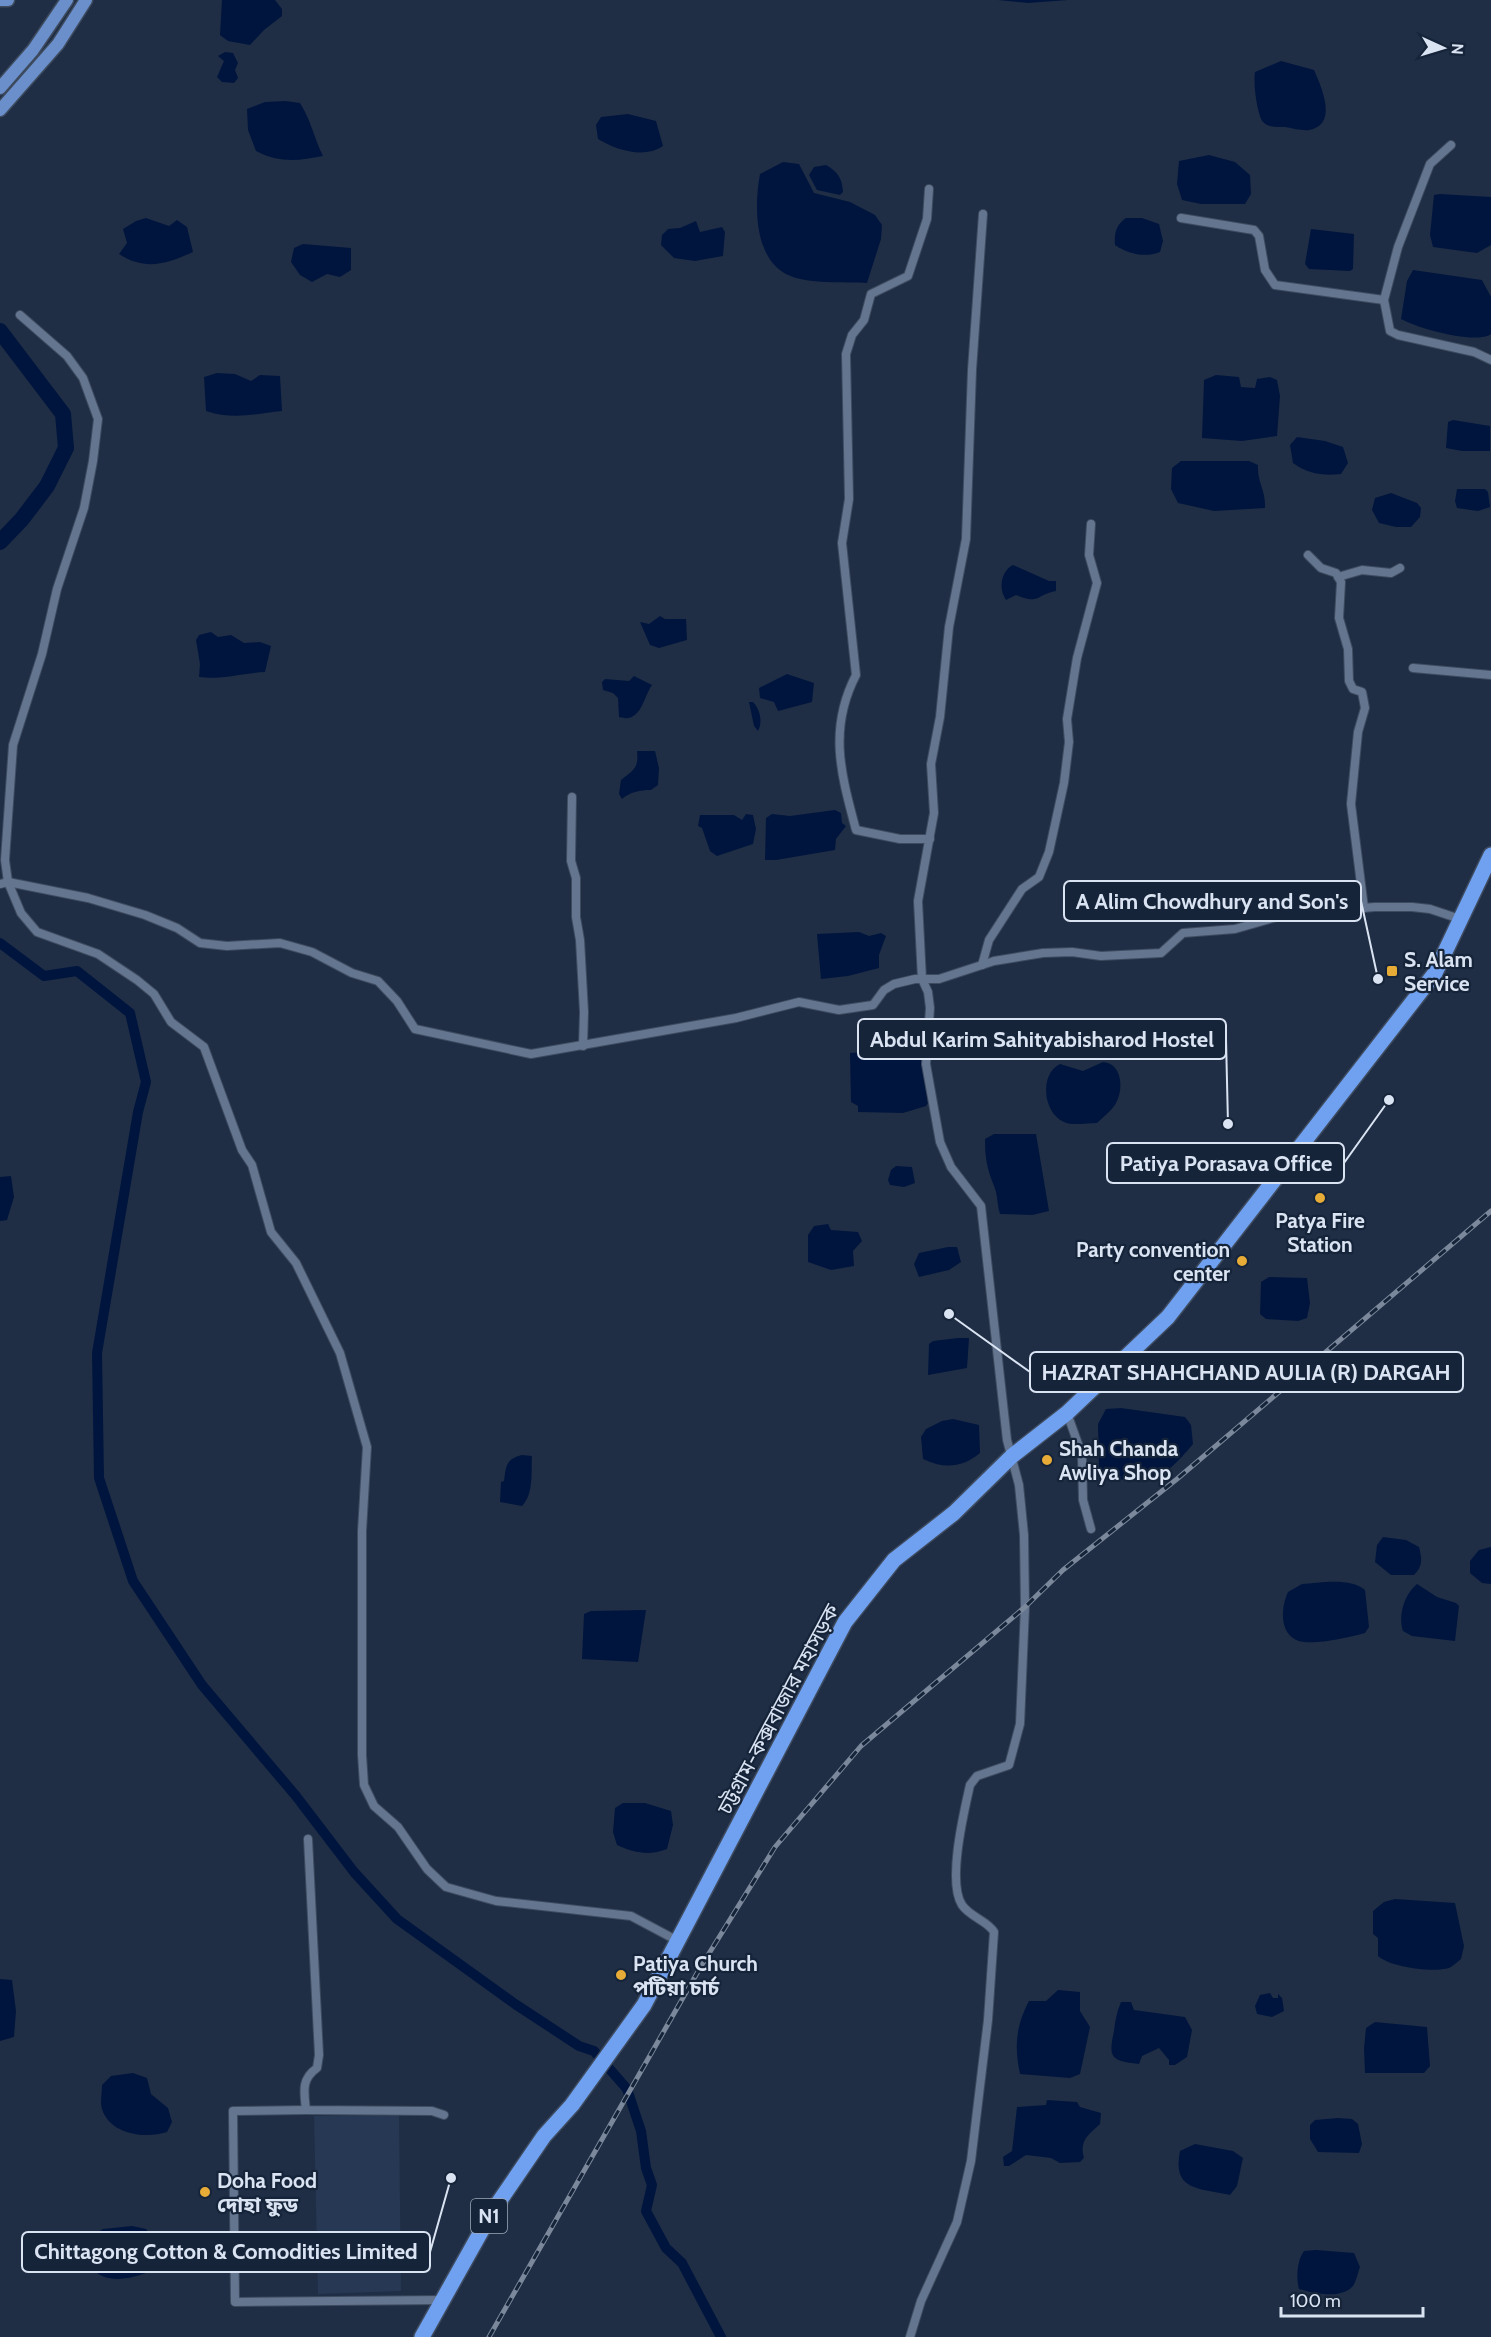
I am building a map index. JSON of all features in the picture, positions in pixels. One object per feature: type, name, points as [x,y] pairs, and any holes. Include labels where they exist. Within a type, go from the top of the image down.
[{"type":"highway","name":"চট্টগ্রাম-কক্সবাজার মহাসড়ক","points":[[422,2337],[492,2212],[544,2136],[572,2105],[628,2029],[679,1942],[845,1622],[894,1560],[954,1513],[1012,1456],[1067,1413],[1168,1317],[1211,1265],[1435,973],[1491,855]]},
{"type":"main road","points":[[0,0],[8,0]]},
{"type":"main road","points":[[0,88],[33,50],[67,0]]},
{"type":"main road","points":[[0,110],[58,44],[87,0]]},
{"type":"street","points":[[1450,145],[1430,164],[1398,247],[1384,300],[1390,331],[1474,352],[1491,360]]},
{"type":"street","points":[[929,189],[927,219],[908,276],[871,294],[864,320],[852,335],[846,354],[849,500],[842,543],[856,675],[847,692],[837,741],[856,830],[900,839],[930,839]]},
{"type":"street","points":[[910,2337],[921,2301],[957,2222],[971,2161],[980,2096],[994,1932],[963,1907],[958,1894],[959,1835],[970,1785],[977,1776],[1009,1765],[1020,1724],[1025,1607],[1024,1535],[1019,1485],[1007,1440],[981,1206],[951,1167],[940,1142],[926,1064],[930,1008],[928,992],[922,979],[918,901],[934,813],[931,764],[940,717],[949,627],[966,539],[977,287],[983,214]]},
{"type":"street","points":[[1180,218],[1254,230],[1259,236],[1265,270],[1275,285],[1384,300]]},
{"type":"street","points":[[20,315],[67,356],[83,378],[98,419],[84,508],[14,745],[4,883],[21,913],[37,932],[98,954],[137,980],[154,994],[171,1022],[204,1047],[242,1149],[252,1165],[271,1232],[296,1263],[340,1353],[367,1447],[362,1531],[364,1785],[374,1806],[398,1827],[427,1869],[446,1887],[496,1901],[631,1916],[679,1942]]},
{"type":"street","points":[[982,965],[988,940],[1022,890],[1039,877],[1049,852],[1064,783],[1069,742],[1067,719],[1077,658],[1097,583],[1089,555],[1091,524]]},
{"type":"street","points":[[1308,555],[1321,568],[1336,573],[1341,582],[1339,618],[1350,662],[1349,681],[1353,689],[1362,692],[1365,708],[1358,732],[1351,804],[1364,908]]},
{"type":"street","points":[[1338,577],[1362,570],[1391,573],[1400,568]]},
{"type":"street","points":[[1413,668],[1491,675]]},
{"type":"street","points":[[572,797],[571,861],[576,878],[576,917],[580,940],[584,1012],[583,1046]]},
{"type":"street","points":[[4,883],[88,898],[145,915],[177,928],[200,943],[227,946],[280,943],[312,952],[352,974],[378,981],[397,1001],[415,1029],[531,1054],[736,1018],[800,1002],[838,1010],[873,1005],[884,990],[894,984],[922,979],[939,979],[982,965],[1043,953],[1072,952],[1101,956],[1161,953],[1183,933],[1235,929],[1287,914],[1364,908],[1430,909],[1460,920]]},
{"type":"street","points":[[1067,1413],[1082,1455],[1083,1500],[1091,1530]]},
{"type":"street","points":[[306,2110],[304,2085],[309,2073],[317,2068],[320,2055],[308,1839]]},
{"type":"street","points":[[442,2300],[235,2302],[233,2111],[432,2111],[444,2115]]},
{"type":"shaded area","points":[[222,0],[275,0],[282,9],[282,16],[250,45],[228,41],[220,35]]},
{"type":"shaded area","points":[[998,0],[1068,0],[1028,3]]},
{"type":"shaded area","points":[[225,52],[233,53],[238,63],[235,70],[238,78],[234,83],[222,82],[217,77],[224,61],[218,56]]},
{"type":"shaded area","points":[[1281,61],[1314,70],[1323,95],[1326,113],[1318,127],[1303,130],[1271,126],[1263,122],[1256,98],[1255,72]]},
{"type":"shaded area","points":[[265,102],[300,103],[323,156],[289,160],[273,158],[256,151],[248,130],[247,109]]},
{"type":"shaded area","points":[[628,114],[656,121],[663,146],[647,152],[639,152],[613,147],[598,139],[596,125],[601,117]]},
{"type":"shaded area","points":[[1209,155],[1235,162],[1250,175],[1251,194],[1245,204],[1201,204],[1182,200],[1177,184],[1179,161]]},
{"type":"shaded area","points":[[783,162],[799,164],[814,193],[850,202],[875,215],[882,225],[881,239],[867,283],[796,278],[777,267],[768,257],[759,231],[757,216],[760,174]]},
{"type":"shaded area","points":[[826,165],[834,170],[842,183],[843,192],[840,195],[817,190],[809,175],[814,167]]},
{"type":"shaded area","points":[[1434,195],[1491,197],[1491,245],[1477,253],[1433,247],[1430,235]]},
{"type":"shaded area","points":[[146,218],[169,226],[177,220],[187,227],[193,252],[156,264],[138,263],[119,254],[127,243],[123,229]]},
{"type":"shaded area","points":[[1126,218],[1142,218],[1159,224],[1163,241],[1160,252],[1148,255],[1137,254],[1115,245],[1116,230]]},
{"type":"shaded area","points":[[696,221],[700,232],[722,227],[725,232],[723,256],[695,261],[674,258],[661,245],[662,235],[668,229],[680,228]]},
{"type":"shaded area","points":[[1311,229],[1354,234],[1353,269],[1350,271],[1309,269],[1305,264]]},
{"type":"shaded area","points":[[303,244],[351,248],[351,270],[340,277],[327,274],[312,282],[300,275],[291,262],[294,248]]},
{"type":"shaded area","points":[[1413,270],[1482,280],[1491,297],[1491,334],[1473,338],[1446,334],[1401,319],[1407,281]]},
{"type":"shaded area","points":[[217,373],[235,374],[251,381],[260,375],[280,376],[282,411],[234,416],[206,411],[204,377]]},
{"type":"shaded area","points":[[1216,375],[1239,377],[1241,387],[1255,388],[1257,379],[1270,377],[1277,380],[1280,396],[1277,436],[1242,441],[1202,438],[1204,380]]},
{"type":"shaded area","points":[[1453,420],[1490,426],[1490,451],[1462,451],[1446,448],[1448,422]]},
{"type":"shaded area","points":[[1297,437],[1325,441],[1343,447],[1348,463],[1341,474],[1316,473],[1304,470],[1293,463],[1290,445]]},
{"type":"shaded area","points":[[1181,461],[1249,461],[1258,465],[1265,508],[1214,511],[1178,503],[1171,489],[1172,468]]},
{"type":"shaded area","points":[[1457,489],[1485,489],[1488,492],[1490,507],[1478,511],[1457,508],[1455,501]]},
{"type":"shaded area","points":[[1391,493],[1417,503],[1421,508],[1420,517],[1411,527],[1396,527],[1379,523],[1372,510],[1375,498]]},
{"type":"shaded area","points":[[1013,565],[1049,581],[1056,581],[1056,591],[1034,599],[1016,595],[1006,600],[1002,591],[1003,576]]},
{"type":"shaded area","points":[[660,616],[665,619],[686,619],[687,640],[659,648],[650,645],[640,622],[649,624]]},
{"type":"shaded area","points":[[211,632],[218,637],[231,635],[244,643],[260,642],[271,646],[265,672],[216,678],[199,677],[200,664],[196,640],[199,635]]},
{"type":"shaded area","points":[[787,674],[814,683],[812,702],[778,711],[774,702],[760,698],[759,688]]},
{"type":"shaded area","points":[[634,676],[652,685],[637,713],[632,717],[619,717],[618,698],[613,693],[603,690],[602,682],[605,679],[629,681]]},
{"type":"shaded area","points":[[749,702],[753,702],[759,712],[758,731],[754,726]]},
{"type":"shaded area","points":[[637,751],[655,751],[659,768],[658,785],[651,790],[635,792],[622,799],[619,794],[621,780],[636,765]]},
{"type":"shaded area","points":[[835,810],[841,813],[842,823],[846,826],[836,839],[835,850],[765,860],[766,818],[772,814],[790,816]]},
{"type":"shaded area","points":[[746,814],[753,815],[756,829],[753,844],[717,856],[710,851],[702,828],[698,826],[700,815],[734,815],[742,820]]},
{"type":"shaded area","points":[[859,932],[869,936],[881,933],[886,936],[879,955],[879,968],[848,976],[821,979],[817,934]]},
{"type":"shaded area","points":[[869,1047],[895,1052],[921,1052],[928,1103],[926,1106],[903,1113],[858,1112],[858,1106],[851,1102],[850,1053],[864,1052]]},
{"type":"shaded area","points":[[1103,1062],[1114,1067],[1119,1077],[1119,1095],[1113,1107],[1097,1123],[1071,1124],[1057,1117],[1052,1111],[1046,1093],[1046,1084],[1053,1069],[1060,1064],[1083,1071]]},
{"type":"shaded area","points":[[994,1134],[1036,1134],[1049,1211],[1032,1215],[1000,1214],[985,1152],[985,1139]]},
{"type":"shaded area","points":[[896,1166],[912,1167],[915,1183],[904,1187],[890,1185],[888,1180],[891,1170]]},
{"type":"shaded area","points":[[11,1176],[14,1197],[7,1220],[0,1221],[0,1177]]},
{"type":"shaded area","points":[[828,1224],[831,1230],[858,1232],[862,1241],[853,1251],[854,1266],[831,1270],[808,1262],[808,1235],[814,1226]]},
{"type":"shaded area","points":[[957,1247],[961,1262],[949,1270],[919,1277],[914,1264],[919,1253]]},
{"type":"shaded area","points":[[1269,1277],[1307,1278],[1310,1303],[1307,1318],[1298,1321],[1266,1319],[1260,1314],[1261,1282]]},
{"type":"shaded area","points":[[969,1338],[967,1368],[928,1375],[929,1344],[933,1341]]},
{"type":"shaded area","points":[[1121,1408],[1185,1417],[1191,1425],[1193,1444],[1173,1465],[1157,1476],[1110,1480],[1099,1471],[1098,1424],[1106,1409]]},
{"type":"shaded area","points":[[953,1419],[979,1425],[980,1453],[966,1462],[953,1465],[938,1464],[923,1459],[921,1437],[926,1429],[942,1421]]},
{"type":"shaded area","points":[[522,1455],[532,1456],[531,1482],[526,1501],[522,1506],[500,1502],[501,1482],[504,1481],[508,1464]]},
{"type":"shaded area","points":[[1383,1537],[1406,1540],[1419,1547],[1421,1562],[1414,1575],[1391,1575],[1375,1562],[1377,1545]]},
{"type":"shaded area","points":[[1491,1547],[1491,1584],[1482,1583],[1470,1573],[1470,1561],[1479,1550]]},
{"type":"shaded area","points":[[1343,1582],[1365,1590],[1369,1627],[1365,1633],[1318,1642],[1296,1640],[1286,1629],[1283,1614],[1288,1592],[1302,1584]]},
{"type":"shaded area","points":[[1417,1584],[1437,1597],[1459,1606],[1455,1641],[1412,1636],[1403,1631],[1401,1618],[1403,1606]]},
{"type":"shaded area","points":[[646,1610],[638,1662],[582,1659],[584,1614],[591,1611]]},
{"type":"shaded area","points":[[623,1803],[645,1803],[671,1811],[673,1825],[667,1849],[642,1853],[617,1845],[613,1832],[615,1808]]},
{"type":"shaded area","points":[[1395,1899],[1455,1903],[1464,1946],[1461,1959],[1449,1968],[1432,1970],[1401,1966],[1378,1956],[1378,1938],[1373,1934],[1373,1911],[1384,1902]]},
{"type":"shaded area","points":[[0,1979],[12,1980],[16,2011],[14,2037],[0,2041]]},
{"type":"shaded area","points":[[1058,1990],[1080,1992],[1080,2011],[1090,2027],[1080,2074],[1070,2078],[1020,2074],[1017,2036],[1029,2001],[1046,2001]]},
{"type":"shaded area","points":[[1270,1993],[1273,1998],[1278,1998],[1278,1994],[1282,1998],[1284,2011],[1272,2017],[1257,2014],[1255,2006],[1260,1995]]},
{"type":"shaded area","points":[[1121,2002],[1131,2002],[1134,2010],[1185,2017],[1192,2030],[1187,2057],[1175,2065],[1169,2065],[1169,2060],[1159,2048],[1142,2056],[1139,2064],[1117,2059],[1111,2047],[1116,2016]]},
{"type":"shaded area","points":[[1375,2022],[1427,2027],[1430,2066],[1424,2073],[1365,2073],[1366,2028]]},
{"type":"shaded area","points":[[133,2073],[147,2078],[151,2094],[168,2108],[172,2122],[167,2132],[149,2135],[130,2133],[113,2125],[106,2118],[101,2107],[102,2085],[111,2076]]},
{"type":"shaded area","points":[[1047,2100],[1077,2102],[1080,2107],[1101,2113],[1100,2124],[1088,2135],[1084,2143],[1084,2158],[1080,2162],[1060,2163],[1051,2158],[1026,2155],[1009,2166],[1004,2166],[1003,2157],[1012,2151],[1017,2107],[1046,2105]]},
{"type":"shaded area","points":[[399,2115],[401,2291],[318,2294],[314,2116]]},
{"type":"shaded area","points":[[1352,2119],[1358,2124],[1362,2144],[1359,2153],[1318,2152],[1310,2139],[1310,2125],[1315,2120]]},
{"type":"shaded area","points":[[1195,2144],[1233,2151],[1243,2158],[1237,2186],[1230,2195],[1198,2189],[1184,2181],[1180,2174],[1180,2151]]},
{"type":"shaded area","points":[[132,2226],[146,2229],[151,2235],[151,2271],[115,2279],[97,2272],[91,2265],[87,2253],[87,2238],[103,2229]]},
{"type":"shaded area","points":[[1304,2251],[1354,2253],[1360,2267],[1353,2286],[1334,2294],[1319,2294],[1299,2289],[1300,2259]]},
{"type":"waterway","points":[[0,331],[63,414],[66,448],[47,486],[22,519],[0,542]]},
{"type":"waterway","points":[[0,943],[44,976],[77,971],[130,1013],[146,1082],[138,1112],[97,1353],[99,1478],[133,1581],[202,1685],[296,1796],[354,1872],[397,1919],[515,2004],[579,2046],[594,2051],[627,2089],[641,2131],[646,2168],[652,2185],[646,2211],[666,2248],[682,2263],[721,2337]]},
{"type":"railway","points":[[489,2337],[700,1968],[775,1847],[861,1746],[1025,1607],[1063,1570],[1177,1479],[1491,1211]]},
{"type":"place","name":"S. Alam Service","points":[[1392,971]]},
{"type":"place","name":"A Alim Chowdhury and Son's","points":[[1378,979]]},
{"type":"place","name":"Patiya Porasava Office","points":[[1389,1100]]},
{"type":"place","name":"Abdul Karim Sahityabisharod Hostel","points":[[1228,1124]]},
{"type":"place","name":"Patya Fire Station","points":[[1320,1198]]},
{"type":"place","name":"Party convention center","points":[[1242,1261]]},
{"type":"place","name":"HAZRAT SHAHCHAND AULIA (R) DARGAH","points":[[949,1314]]},
{"type":"place","name":"Shah Chanda Awliya Shop","points":[[1047,1460]]},
{"type":"place","name":"Patiya Church পটিয়া চার্চ","points":[[621,1975]]},
{"type":"place","name":"Chittagong Cotton & Comodities Limited","points":[[451,2178]]},
{"type":"place","name":"Doha Food দোহা ফুড","points":[[205,2192]]}]
